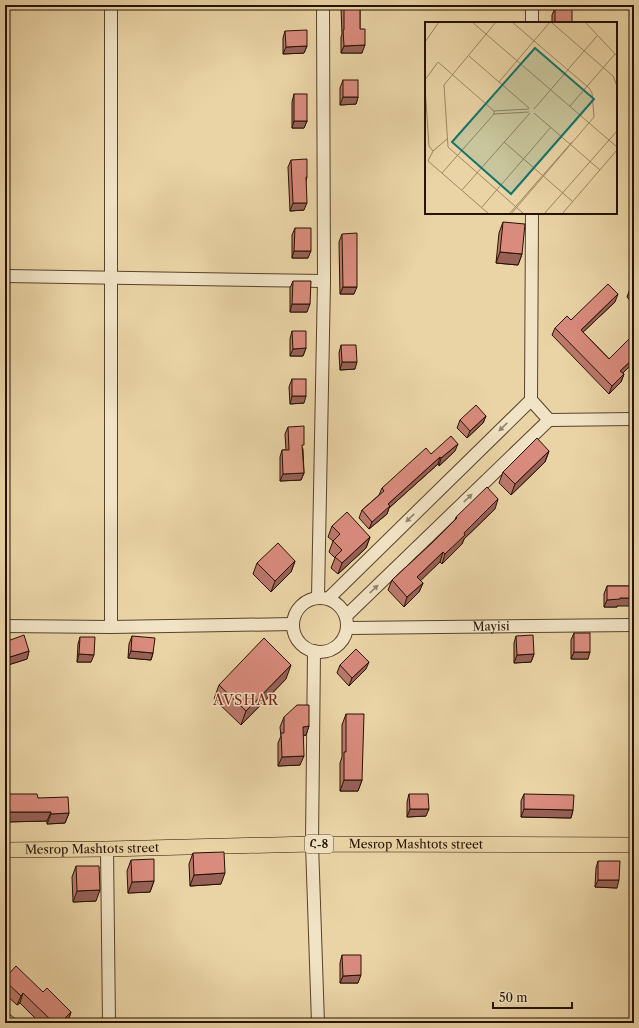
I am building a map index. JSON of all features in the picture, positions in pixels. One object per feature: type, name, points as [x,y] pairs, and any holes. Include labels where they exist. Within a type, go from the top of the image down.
[{"type":"main road","name":"Mesrop Mashtots street","points":[[5,850],[312,844],[634,845]]},
{"type":"street","points":[[110,5],[112,278],[111,627]]},
{"type":"street","points":[[323,5],[323,598]]},
{"type":"street","points":[[532,5],[532,22]]},
{"type":"street","points":[[532,214],[531,400],[549,420]]},
{"type":"street","points":[[5,276],[324,281]]},
{"type":"street","points":[[323,598],[531,400]]},
{"type":"street","points":[[347,622],[549,420],[634,419]]},
{"type":"street","points":[[323,598],[336,602],[343,608],[347,622],[345,637],[332,650],[323,652],[305,648],[298,641],[294,633],[294,616],[303,603],[310,599],[323,598]]},
{"type":"street","name":"Mayisi","points":[[347,622],[634,625]]},
{"type":"street","points":[[5,626],[111,627],[293,624]]},
{"type":"street","points":[[314,651],[312,844],[318,1023]]},
{"type":"street","points":[[107,849],[109,1023]]},
{"type":"street","points":[[5,1019],[10,1023]]},
{"type":"building","points":[[344,5],[360,5],[360,29],[365,29],[365,45],[344,46]]},
{"type":"building","points":[[555,8],[572,8],[572,22],[555,22]]},
{"type":"building","points":[[307,30],[307,46],[286,47],[285,31]]},
{"type":"building","points":[[343,80],[358,80],[358,97],[343,97]]},
{"type":"building","points":[[294,94],[307,94],[307,121],[294,121]]},
{"type":"building","points":[[307,159],[307,203],[293,203],[291,160]]},
{"type":"building","points":[[503,222],[525,224],[522,254],[500,252]]},
{"type":"building","points":[[295,228],[311,228],[311,251],[294,251]]},
{"type":"building","points":[[357,233],[357,287],[343,287],[342,234]]},
{"type":"building","points":[[293,281],[311,281],[310,304],[292,304]]},
{"type":"building","points":[[608,284],[618,294],[581,330],[609,359],[634,334],[634,358],[620,371],[624,374],[612,386],[555,328],[567,316],[571,320]]},
{"type":"building","points":[[292,331],[306,331],[306,348],[293,349]]},
{"type":"building","points":[[341,345],[356,345],[357,362],[342,362]]},
{"type":"building","points":[[292,379],[306,379],[306,396],[292,396]]},
{"type":"building","points":[[476,405],[486,416],[470,431],[460,420]]},
{"type":"building","points":[[304,426],[304,445],[302,445],[304,473],[283,474],[282,450],[289,450],[288,427]]},
{"type":"building","points":[[451,436],[458,444],[441,458],[440,457],[388,504],[390,506],[372,522],[362,510],[384,491],[382,488],[426,448],[431,454]]},
{"type":"building","points":[[537,438],[549,451],[515,484],[503,472]]},
{"type":"building","points":[[487,487],[498,499],[464,533],[465,535],[445,554],[443,552],[417,577],[423,583],[407,597],[392,580],[433,542]]},
{"type":"building","points":[[347,512],[370,537],[342,563],[335,557],[342,550],[333,541],[340,534],[332,526]]},
{"type":"building","points":[[278,543],[295,561],[275,581],[257,563]]},
{"type":"building","points":[[631,581],[634,581],[634,598],[607,600],[607,586],[631,586]]},
{"type":"building","points":[[574,633],[590,633],[590,652],[574,652]]},
{"type":"building","points":[[24,635],[29,651],[10,657],[5,642]]},
{"type":"building","points":[[533,635],[534,654],[517,655],[516,636]]},
{"type":"building","points":[[132,636],[155,638],[153,653],[131,651]]},
{"type":"building","points":[[80,637],[95,637],[94,655],[79,654]]},
{"type":"building","points":[[264,638],[291,665],[246,711],[219,685]]},
{"type":"building","points":[[356,649],[369,662],[352,678],[340,665]]},
{"type":"building","points":[[297,705],[309,705],[309,726],[303,727],[304,756],[282,757],[281,733],[284,733],[284,717]]},
{"type":"building","points":[[346,714],[364,714],[362,780],[344,780]]},
{"type":"building","points":[[7,794],[37,794],[38,798],[68,797],[69,813],[51,814],[51,812],[7,812]]},
{"type":"building","points":[[409,794],[428,794],[429,809],[410,809]]},
{"type":"building","points":[[524,794],[574,795],[573,810],[524,809]]},
{"type":"building","points":[[224,852],[225,873],[194,875],[193,853]]},
{"type":"building","points":[[154,859],[154,881],[132,882],[131,860]]},
{"type":"building","points":[[598,861],[620,861],[619,880],[598,880]]},
{"type":"building","points":[[76,866],[99,866],[100,890],[77,891]]},
{"type":"building","points":[[342,955],[361,955],[361,975],[343,976]]},
{"type":"building","points":[[16,966],[43,992],[47,988],[71,1012],[60,1023],[54,1023],[23,993],[21,996],[5,981],[5,978]]},
{"type":"district","name":"AVSHAR","points":[[246,700]]}]
